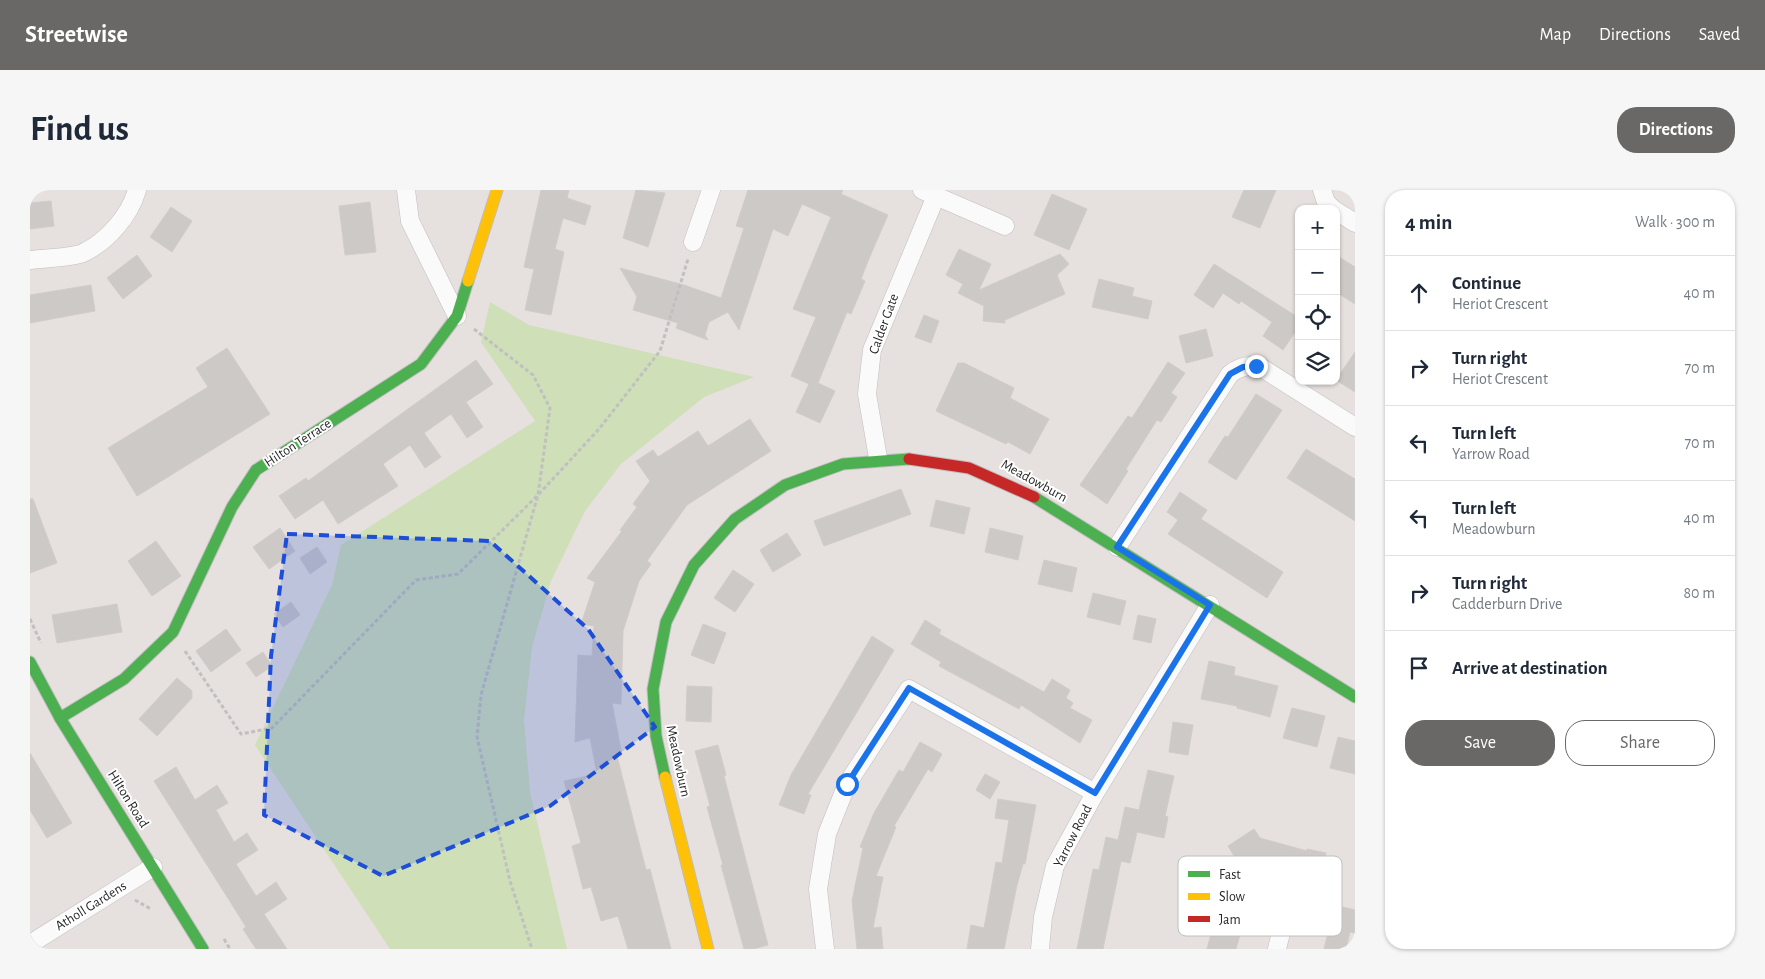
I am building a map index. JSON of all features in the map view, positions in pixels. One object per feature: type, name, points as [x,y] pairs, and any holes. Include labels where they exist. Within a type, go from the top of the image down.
[{"type":"street","points":[[30,260],[82,253],[110,234],[133,205],[137,190]]},
{"type":"street","points":[[406,190],[410,221],[458,316]]},
{"type":"street","points":[[458,316],[497,190]]},
{"type":"street","points":[[693,242],[711,190]]},
{"type":"street","points":[[1322,190],[1329,205]]},
{"type":"street","points":[[929,193],[1005,226]]},
{"type":"street","name":"Calder Gate","points":[[878,458],[867,394],[872,350],[929,193]]},
{"type":"street","points":[[1340,214],[1355,223]]},
{"type":"street","name":"Hilton Terrace","points":[[60,718],[124,679],[173,632],[232,507],[256,470],[421,364],[458,316]]},
{"type":"street","points":[[1117,547],[1230,374],[1236,369],[1250,366],[1262,368],[1355,427]]},
{"type":"street","name":"Meadowburn","points":[[708,949],[656,742],[653,716],[655,672],[662,638],[670,612],[694,566],[711,544],[751,506],[782,487],[824,468],[878,458],[929,458],[954,462],[981,470],[1013,484],[1117,547],[1355,697]]},
{"type":"street","name":"Yarrow Road","points":[[1040,949],[1043,917],[1056,866],[1095,793],[1210,605]]},
{"type":"street","name":"Hilton Road","points":[[30,662],[60,718],[203,949]]},
{"type":"street","points":[[825,949],[818,889],[827,834],[847,784],[909,688],[1095,793]]},
{"type":"street","name":"Atholl Gardens","points":[[30,944],[153,867]]},
{"type":"street","points":[[1277,949],[1280,936]]},
{"type":"path","points":[[173,632],[240,734],[272,728],[416,580],[458,574],[538,495],[599,429],[660,351],[693,242]]},
{"type":"path","points":[[458,316],[533,375],[550,408],[538,495],[481,695],[477,737],[510,881],[532,949]]},
{"type":"path","points":[[122,887],[131,898],[154,911]]},
{"type":"highlighted area","points":[[287,534],[490,541],[588,629],[655,727],[550,806],[383,876],[264,815],[271,656]]},
{"type":"green space","points":[[490,302],[529,325],[754,377],[704,397],[621,464],[585,511],[551,581],[532,647],[524,720],[530,792],[567,949],[390,949],[255,745],[332,585],[341,545],[535,421],[481,342]]},
{"type":"building","points":[[541,190],[569,190],[567,198],[591,206],[585,225],[563,218],[555,249],[564,252],[551,315],[525,310],[534,269],[524,267]]},
{"type":"building","points":[[636,190],[665,193],[648,247],[623,238]]},
{"type":"building","points":[[748,190],[843,190],[841,194],[888,215],[861,279],[865,281],[851,314],[847,312],[818,383],[835,391],[820,423],[796,412],[809,384],[791,376],[816,317],[793,309],[831,217],[802,204],[788,236],[773,229],[739,330],[728,312],[709,322],[705,335],[708,340],[676,328],[678,323],[633,310],[637,297],[620,268],[684,285],[721,298],[744,228],[736,226]]},
{"type":"building","points":[[1244,190],[1276,190],[1260,228],[1232,217]]},
{"type":"building","points":[[1052,194],[1087,209],[1069,250],[1034,235]]},
{"type":"building","points":[[51,201],[54,226],[30,229],[30,203]]},
{"type":"building","points":[[370,202],[376,252],[345,255],[339,206]]},
{"type":"building","points":[[171,207],[192,221],[172,252],[150,237]]},
{"type":"building","points":[[959,249],[991,264],[979,290],[1060,254],[1069,264],[1057,275],[1065,294],[1005,320],[1005,323],[983,321],[984,306],[958,293],[963,284],[946,275]]},
{"type":"building","points":[[137,255],[152,276],[123,299],[107,278]]},
{"type":"building","points":[[1340,258],[1355,267],[1355,304],[1340,295]]},
{"type":"building","points":[[1214,264],[1295,315],[1295,332],[1283,350],[1263,336],[1272,322],[1241,301],[1239,304],[1223,293],[1213,308],[1194,295]]},
{"type":"building","points":[[1099,279],[1134,288],[1132,296],[1152,301],[1148,319],[1092,307]]},
{"type":"building","points":[[91,285],[95,311],[30,323],[30,295]]},
{"type":"building","points":[[924,315],[939,321],[931,343],[915,337]]},
{"type":"building","points":[[1206,329],[1213,356],[1186,363],[1179,336]]},
{"type":"building","points":[[227,348],[270,414],[137,496],[108,448],[208,387],[196,368]]},
{"type":"building","points":[[1355,352],[1355,392],[1340,383],[1340,374]]},
{"type":"building","points":[[476,360],[493,384],[466,402],[483,427],[467,438],[451,414],[424,433],[441,457],[425,468],[410,445],[383,464],[398,486],[338,524],[323,500],[295,519],[279,496],[306,478],[308,481]]},
{"type":"building","points":[[1168,362],[1185,373],[1171,393],[1177,397],[1161,422],[1157,420],[1126,469],[1128,471],[1107,504],[1080,485],[1128,416],[1132,418]]},
{"type":"building","points":[[958,363],[964,363],[1014,388],[1010,398],[1049,419],[1030,454],[1008,442],[1006,444],[936,411]]},
{"type":"building","points":[[1256,394],[1282,410],[1236,480],[1208,462],[1225,436],[1228,437]]},
{"type":"building","points":[[750,419],[771,451],[687,505],[647,561],[651,564],[639,581],[623,631],[621,704],[612,703],[622,755],[617,756],[646,870],[650,869],[671,949],[628,949],[618,916],[601,921],[591,887],[583,889],[572,846],[581,843],[564,781],[597,774],[590,738],[575,742],[578,655],[592,656],[594,626],[581,624],[595,582],[587,578],[622,531],[620,530],[637,507],[633,504],[650,481],[636,461],[653,450],[658,457],[698,431],[708,446]]},
{"type":"building","points":[[1306,449],[1355,479],[1355,521],[1287,478]]},
{"type":"building","points":[[901,489],[911,514],[824,546],[814,521]]},
{"type":"building","points":[[1180,492],[1207,510],[1201,519],[1283,572],[1267,598],[1168,534],[1178,520],[1167,512]]},
{"type":"building","points":[[30,499],[33,499],[57,563],[30,573]]},
{"type":"building","points":[[936,500],[970,508],[964,534],[930,526]]},
{"type":"building","points":[[280,528],[295,551],[269,569],[253,547]]},
{"type":"building","points":[[990,528],[1023,536],[1018,560],[985,552]]},
{"type":"building","points":[[787,533],[801,555],[773,572],[760,550]]},
{"type":"building","points":[[156,541],[181,576],[152,596],[128,561]]},
{"type":"building","points":[[317,547],[327,562],[310,574],[300,558]]},
{"type":"building","points":[[1044,560],[1077,568],[1072,592],[1038,584]]},
{"type":"building","points":[[733,570],[754,584],[735,612],[714,598]]},
{"type":"building","points":[[1093,593],[1126,601],[1120,625],[1087,617]]},
{"type":"building","points":[[291,602],[300,615],[283,627],[274,614]]},
{"type":"building","points":[[117,604],[122,632],[57,643],[52,615]]},
{"type":"building","points":[[1138,615],[1156,619],[1151,643],[1133,639]]},
{"type":"building","points":[[925,620],[941,630],[939,634],[1044,692],[1052,679],[1070,690],[1066,698],[1073,703],[1070,708],[1092,720],[1080,743],[1021,705],[1019,709],[939,666],[941,662],[911,644]]},
{"type":"building","points":[[703,624],[726,633],[714,664],[691,655]]},
{"type":"building","points":[[226,629],[241,650],[211,672],[196,651]]},
{"type":"building","points":[[872,636],[894,650],[808,794],[811,795],[804,814],[779,805],[791,775]]},
{"type":"building","points":[[263,652],[272,666],[256,677],[246,663]]},
{"type":"building","points":[[1209,661],[1235,667],[1234,675],[1278,686],[1270,717],[1237,708],[1237,706],[1201,699]]},
{"type":"building","points":[[177,678],[192,691],[192,698],[157,736],[139,719]]},
{"type":"building","points":[[687,686],[712,687],[711,722],[686,721]]},
{"type":"building","points":[[1292,708],[1325,716],[1317,747],[1283,738]]},
{"type":"building","points":[[1173,722],[1193,725],[1188,755],[1169,752]]},
{"type":"building","points":[[1338,737],[1355,741],[1355,774],[1330,768]]},
{"type":"building","points":[[920,742],[942,754],[932,772],[928,769],[894,826],[896,827],[876,876],[883,877],[873,928],[881,927],[883,949],[857,949],[852,901],[863,848],[860,847],[874,813],[899,770],[903,772]]},
{"type":"building","points":[[718,745],[726,775],[724,776],[768,945],[753,949],[744,949],[721,865],[723,865],[707,807],[710,806],[695,751]]},
{"type":"building","points":[[30,753],[72,823],[47,838],[30,810]]},
{"type":"building","points":[[176,767],[195,800],[217,785],[228,803],[216,810],[234,842],[247,833],[258,850],[236,864],[256,896],[276,882],[287,899],[264,914],[287,949],[256,949],[243,929],[246,927],[154,781]]},
{"type":"building","points":[[1148,770],[1174,776],[1165,816],[1168,817],[1164,838],[1137,832],[1130,863],[1121,861],[1103,949],[1077,949],[1093,869],[1099,870],[1106,837],[1118,840],[1125,807],[1139,810]]},
{"type":"building","points":[[985,774],[1000,782],[990,799],[976,790]]},
{"type":"building","points":[[998,799],[1036,805],[1025,864],[1023,864],[1017,885],[1004,949],[967,949],[971,925],[984,928],[996,862],[1002,863],[1009,820],[995,818]]},
{"type":"building","points":[[1254,829],[1260,838],[1307,851],[1307,849],[1326,853],[1325,856],[1234,856],[1228,846]]},
{"type":"building","points":[[1342,907],[1355,910],[1355,933],[1350,932],[1346,949],[1324,949],[1327,936],[1342,936]]},
{"type":"building","points":[[1210,936],[1240,936],[1236,949],[1207,949]]},
{"type":"traffic: fast","points":[[60,718],[124,679],[173,632],[232,507],[256,470],[421,364],[457,316],[468,281]]},
{"type":"traffic: fast","points":[[665,777],[656,736],[653,689],[666,622],[694,565],[735,519],[785,485],[843,464],[909,459]]},
{"type":"traffic: fast","points":[[1034,497],[1355,697]]},
{"type":"traffic: fast","points":[[30,662],[60,718],[203,949]]},
{"type":"traffic: slow","points":[[468,281],[497,190]]},
{"type":"traffic: slow","points":[[665,777],[708,949]]},
{"type":"traffic: jam","points":[[909,459],[969,468],[1034,497]]},
{"type":"route","points":[[847,784],[909,688],[1095,793],[1210,605],[1117,547],[1230,374],[1236,369],[1256,366]]}]
